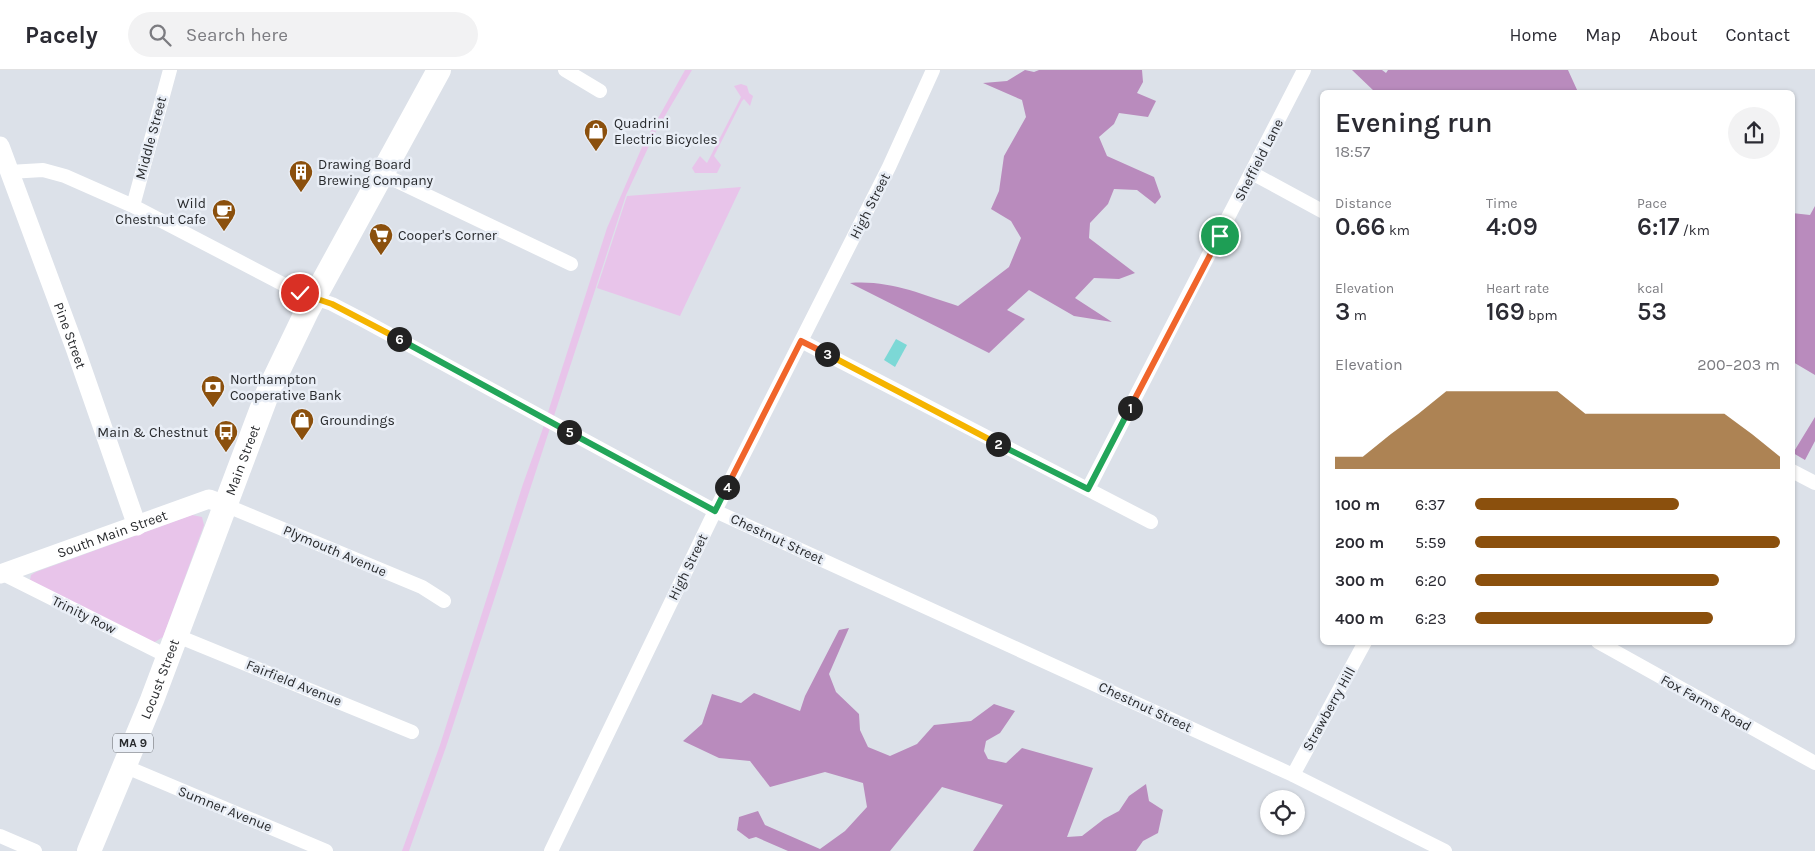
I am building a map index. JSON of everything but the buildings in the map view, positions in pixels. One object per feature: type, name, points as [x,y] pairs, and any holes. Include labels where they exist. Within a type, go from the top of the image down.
[{"type":"highway","name":"Main Street","points":[[224,505],[268,392],[314,299],[439,70]]},
{"type":"highway","name":"Locust Street","points":[[89,851],[171,646],[224,505]]},
{"type":"street","name":"Middle Street","points":[[133,206],[170,70]]},
{"type":"street","points":[[566,70],[600,91]]},
{"type":"street","name":"High Street","points":[[551,851],[715,511],[889,167],[933,70]]},
{"type":"street","name":"Sheffield Lane","points":[[1088,489],[1304,70]]},
{"type":"street","name":"Pine Street","points":[[0,146],[75,348],[137,526]]},
{"type":"street","name":"Chestnut Street","points":[[9,172],[51,170],[133,206],[314,299],[332,304],[361,319],[715,511],[1292,775],[1445,851]]},
{"type":"street","points":[[1252,173],[1320,211]]},
{"type":"street","points":[[382,174],[571,264]]},
{"type":"street","points":[[801,341],[1152,522]]},
{"type":"street","points":[[1795,473],[1815,483]]},
{"type":"street","name":"South Main Street","points":[[0,574],[209,499],[224,505]]},
{"type":"street","name":"Plymouth Avenue","points":[[224,505],[422,587],[444,601]]},
{"type":"street","name":"Trinity Row","points":[[0,574],[171,646]]},
{"type":"street","name":"Strawberry Hill","points":[[1292,775],[1363,645]]},
{"type":"street","name":"Fox Farms Road","points":[[1603,645],[1815,763]]},
{"type":"street","name":"Fairfield Avenue","points":[[171,646],[412,732]]},
{"type":"street","name":"Sumner Avenue","points":[[124,766],[326,851]]},
{"type":"street","points":[[0,836],[36,851]]},
{"type":"shaded area","points":[[685,70],[692,70],[656,131],[626,195],[446,747],[409,851],[402,851],[440,745],[607,228],[642,147]]},
{"type":"shaded area","points":[[1025,70],[1034,72],[1039,70],[1142,70],[1143,82],[1137,93],[1156,101],[1148,117],[1119,113],[1114,124],[1099,137],[1107,156],[1154,177],[1161,197],[1155,204],[1137,190],[1114,189],[1108,204],[1090,223],[1089,238],[1135,273],[1119,279],[1094,278],[1075,298],[1112,322],[1074,316],[1029,290],[1007,310],[1025,319],[989,353],[850,283],[892,286],[958,306],[1009,267],[1021,238],[1011,221],[991,209],[999,191],[1004,156],[1026,117],[1022,100],[983,83],[1007,81]]},
{"type":"shaded area","points":[[1352,70],[1382,70],[1386,73],[1388,70],[1568,70],[1577,90],[1373,90]]},
{"type":"shaded area","points":[[741,84],[747,86],[749,93],[753,96],[750,106],[744,99],[742,101],[714,156],[721,165],[717,173],[695,173],[692,168],[700,156],[707,163],[741,97],[734,86]]},
{"type":"shaded area","points":[[741,187],[680,316],[597,288],[627,196]]},
{"type":"shaded area","points":[[1815,206],[1815,375],[1795,363],[1795,213],[1810,215]]},
{"type":"shaded area","points":[[1815,417],[1815,441],[1805,460],[1795,454],[1795,450]]},
{"type":"shaded area","points":[[192,515],[202,517],[204,525],[163,637],[153,643],[30,580],[31,575],[36,572]]},
{"type":"shaded area","points":[[849,628],[829,674],[836,692],[859,714],[860,730],[868,747],[890,756],[917,744],[934,725],[971,721],[994,704],[1015,711],[1000,733],[986,741],[984,751],[988,759],[1006,763],[1022,748],[1093,768],[1067,837],[1082,836],[1104,819],[1119,811],[1129,796],[1146,784],[1149,801],[1163,810],[1158,833],[1143,841],[1136,851],[973,851],[1003,805],[942,787],[890,851],[788,851],[756,837],[749,839],[737,830],[739,817],[758,811],[765,825],[820,849],[845,831],[867,807],[863,783],[825,772],[770,787],[750,761],[719,758],[683,741],[702,724],[712,694],[741,703],[754,693],[800,711],[805,696],[839,630]]},
{"type":"water","points":[[896,339],[907,345],[895,367],[884,360]]},
{"type":"place","name":"Quadrini Electric Bicycles","points":[[596,152]]},
{"type":"place","name":"Drawing Board Brewing Company","points":[[301,193]]},
{"type":"place","name":"Wild Chestnut Cafe","points":[[224,232]]},
{"type":"place","name":"Cooper's Corner","points":[[381,256]]},
{"type":"place","name":"Northampton Cooperative Bank","points":[[213,408]]},
{"type":"place","name":"Groundings","points":[[302,441]]},
{"type":"place","name":"Main & Chestnut","points":[[226,453]]},
{"type":"route","points":[[300,293],[332,304],[361,319],[715,511],[801,341],[1088,489],[1220,236]]}]
